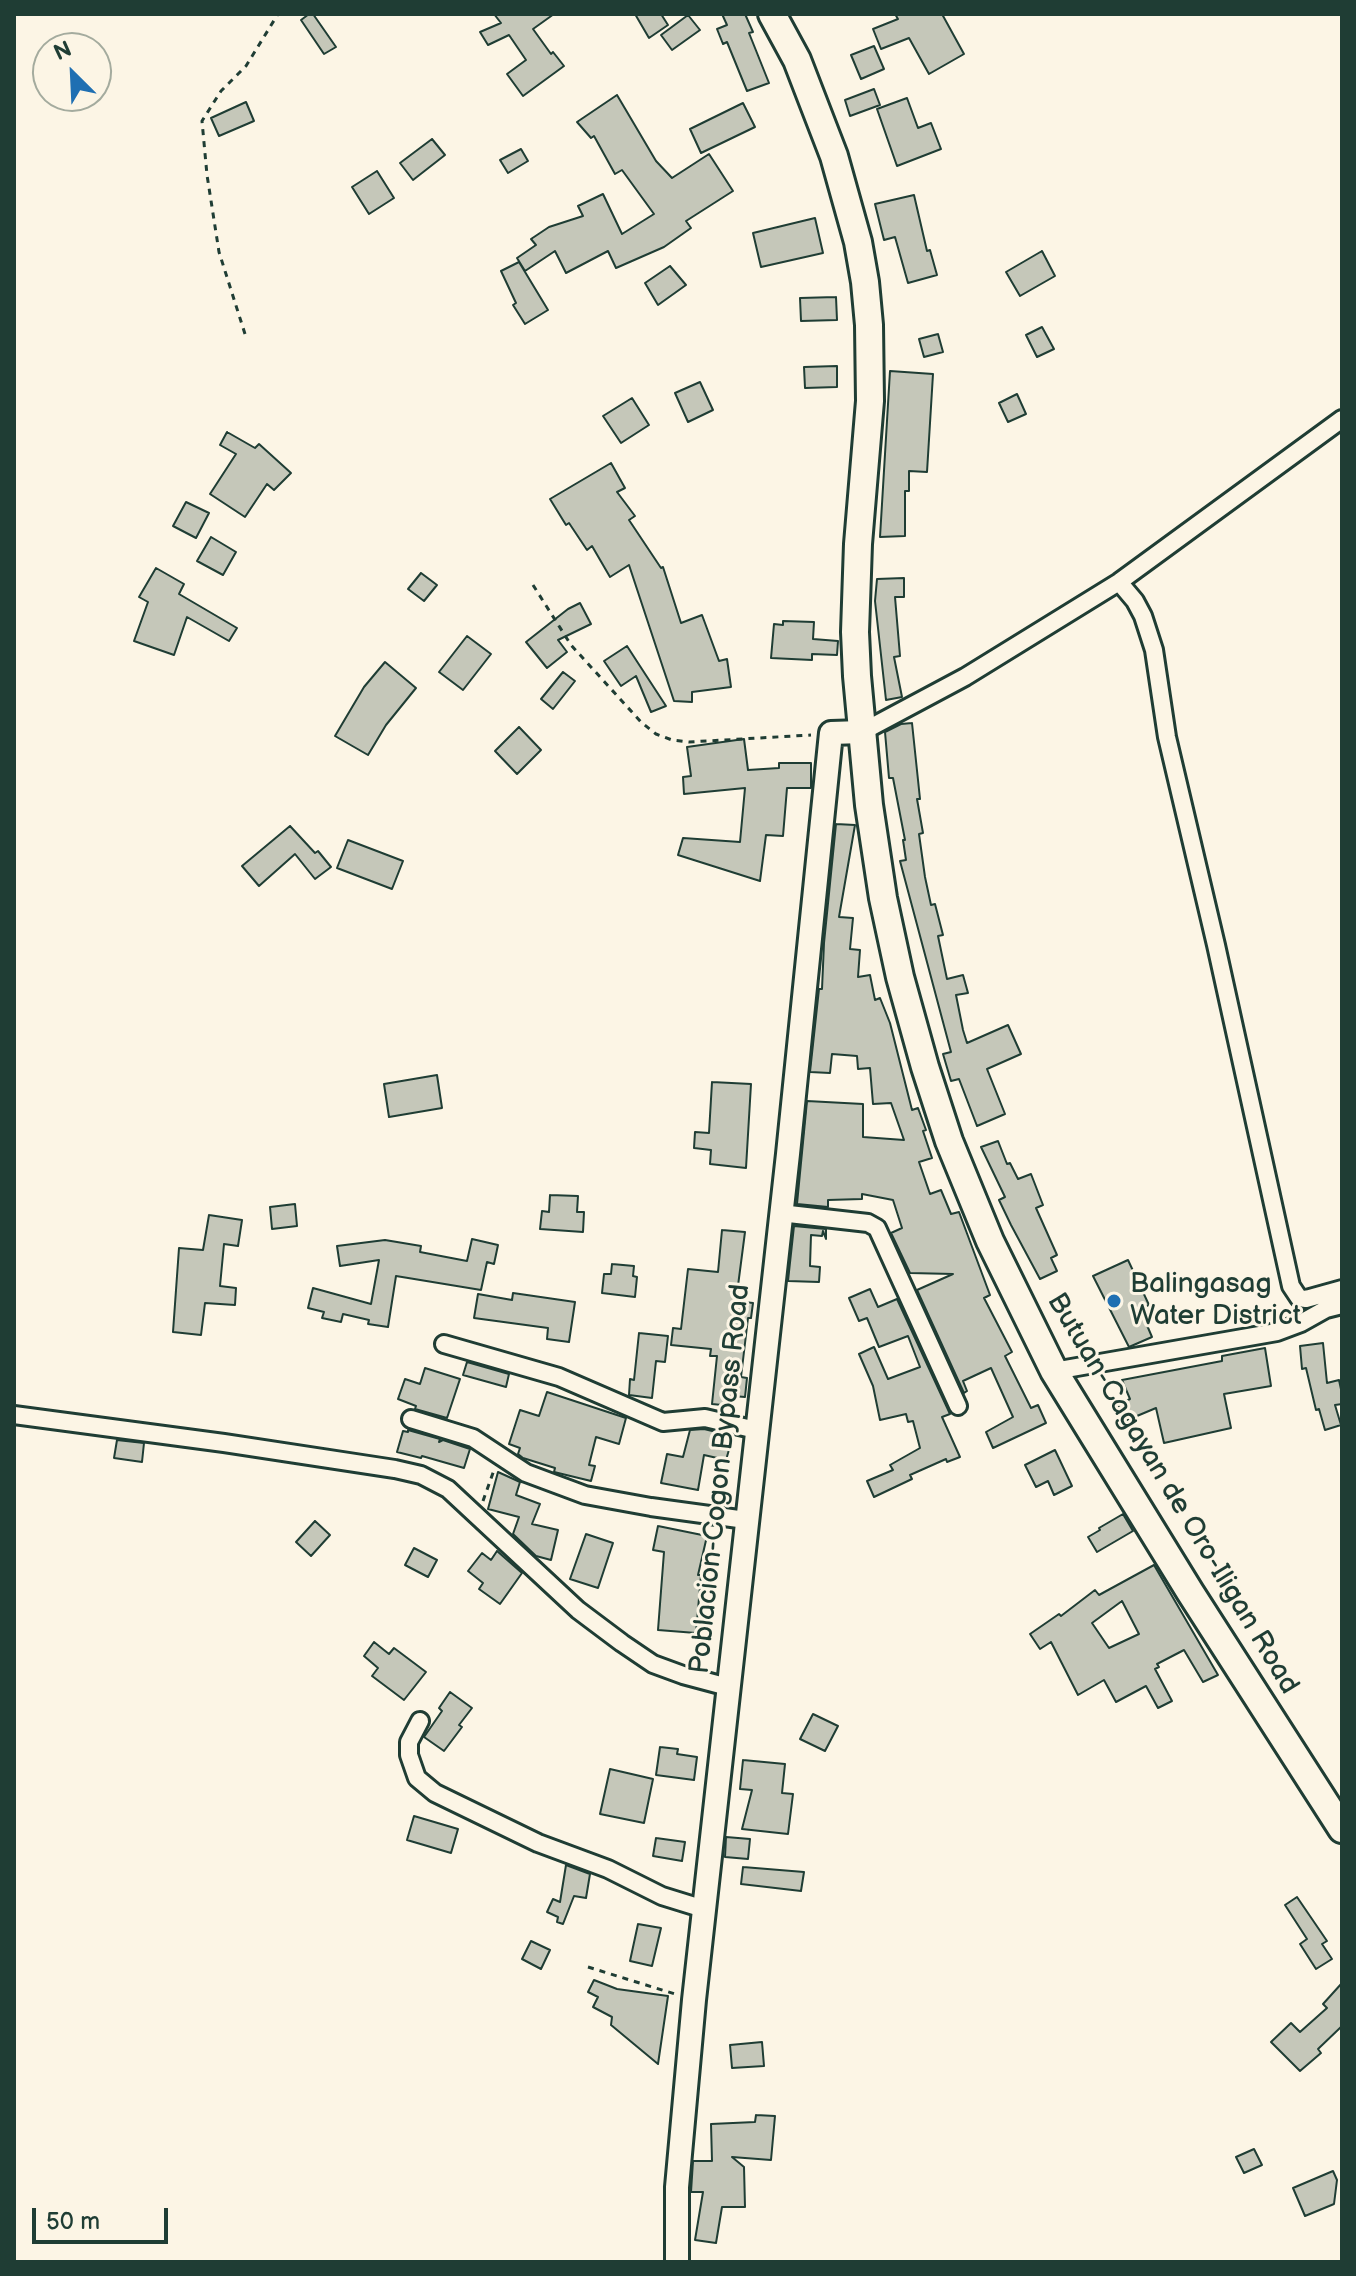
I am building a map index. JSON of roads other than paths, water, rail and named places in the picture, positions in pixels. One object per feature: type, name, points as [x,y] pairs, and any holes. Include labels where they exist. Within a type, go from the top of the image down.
[{"type":"highway","name":"Butuan-Cagayan de Oro-Iligan Road","points":[[772,14],[797,60],[834,156],[847,197],[865,282],[870,401],[861,491],[855,632],[862,732],[883,898],[900,977],[925,1067],[949,1141],[990,1241],[1054,1371],[1190,1592],[1342,1829]]},
{"type":"main road","name":"Poblacion-Cogon Bypass Road","points":[[677,2262],[677,2187],[694,2000],[831,733],[862,732]]},
{"type":"street","points":[[862,732],[978,669],[1119,582],[1342,419]]},
{"type":"street","points":[[1119,582],[1143,616],[1154,650],[1167,737],[1291,1286],[1299,1298],[1306,1299],[1342,1289]]},
{"type":"street","points":[[780,1213],[868,1223],[877,1228],[958,1406]]},
{"type":"street","points":[[1054,1371],[1277,1332],[1326,1309],[1342,1305]]},
{"type":"street","points":[[444,1344],[559,1377],[663,1422],[705,1418],[756,1430]]},
{"type":"street","points":[[14,1415],[210,1441],[421,1475],[448,1489],[578,1610],[622,1643],[653,1664],[728,1687]]},
{"type":"street","points":[[411,1419],[473,1438],[526,1473],[585,1495],[746,1520]]},
{"type":"street","points":[[420,1721],[409,1742],[409,1755],[417,1778],[435,1793],[538,1843],[608,1869],[662,1896],[704,1909]]},
{"type":"place","name":"Balingasag Water District","points":[[1114,1301]]}]
